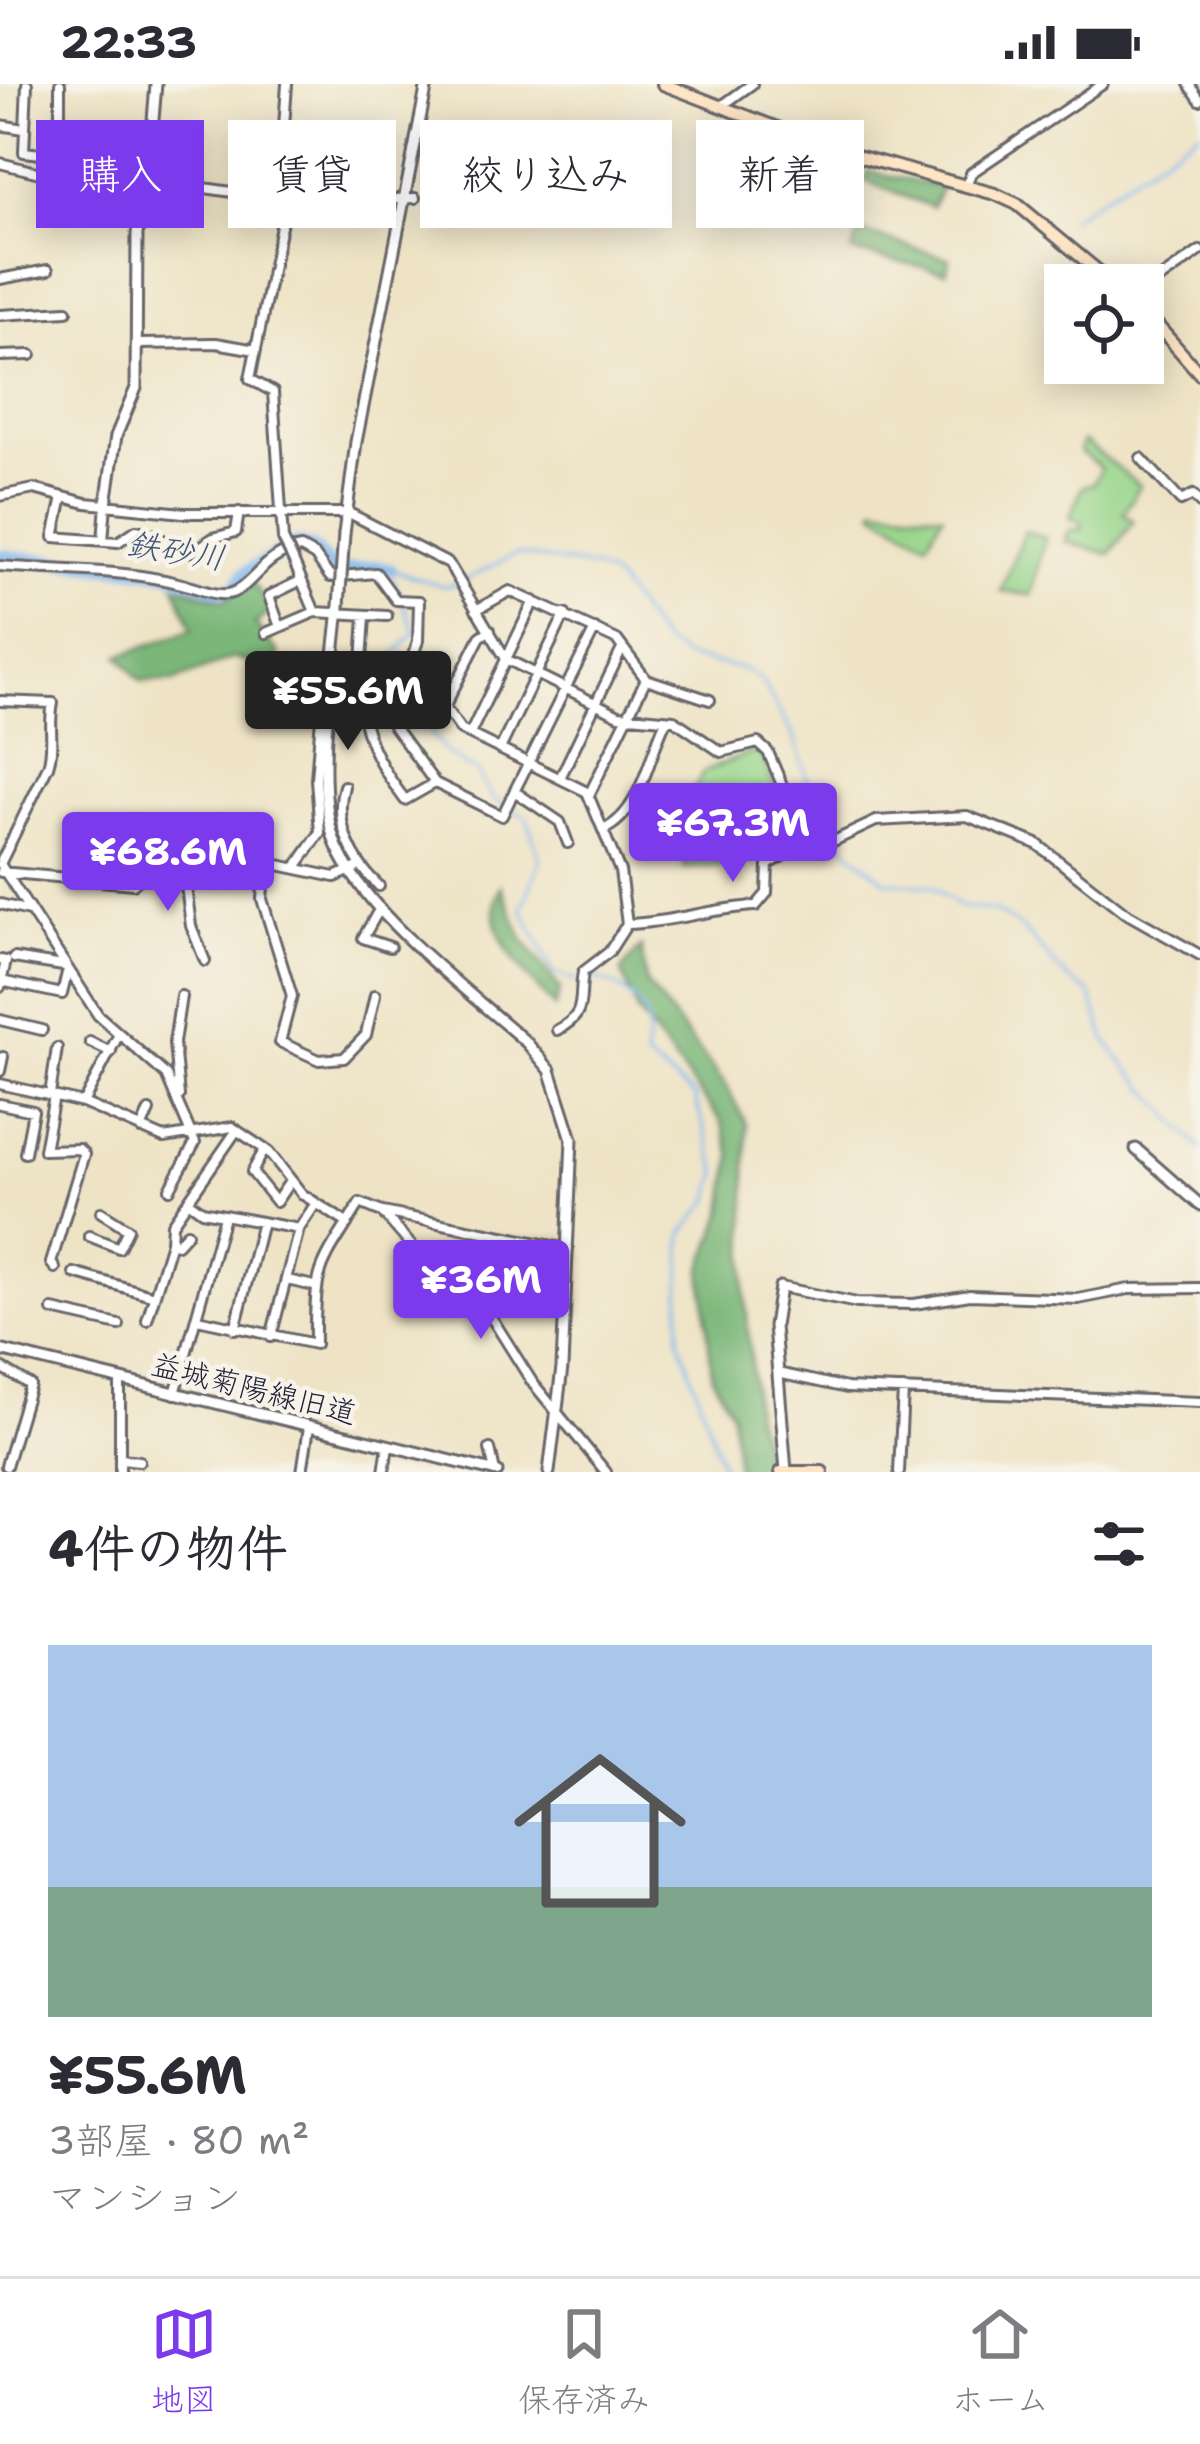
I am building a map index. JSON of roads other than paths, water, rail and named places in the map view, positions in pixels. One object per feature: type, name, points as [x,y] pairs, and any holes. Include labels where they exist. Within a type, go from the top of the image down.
[{"type":"main road","points":[[663,84],[874,162],[967,184],[1017,204],[1090,264]]},
{"type":"main road","points":[[1164,333],[1200,374]]},
{"type":"main road","points":[[783,1472],[823,1472]]},
{"type":"street","points":[[27,84],[24,152],[36,153]]},
{"type":"street","points":[[60,84],[60,120]]},
{"type":"street","points":[[153,120],[156,84]]},
{"type":"street","points":[[285,120],[286,84]]},
{"type":"street","points":[[427,84],[411,196],[345,512],[328,806],[333,837],[380,908],[550,1070],[572,1139],[568,1250],[549,1472]]},
{"type":"street","points":[[723,105],[752,84]]},
{"type":"street","points":[[967,184],[971,173],[1103,84]]},
{"type":"street","points":[[1189,84],[1200,100]]},
{"type":"street","points":[[0,125],[24,129]]},
{"type":"street","points":[[0,163],[36,171]]},
{"type":"street","points":[[396,198],[411,196]]},
{"type":"street","points":[[103,541],[116,436],[136,388],[138,228]]},
{"type":"street","points":[[277,228],[250,381],[273,393],[283,539],[315,612]]},
{"type":"street","points":[[1164,276],[1200,251]]},
{"type":"street","points":[[0,279],[48,270]]},
{"type":"street","points":[[0,315],[68,311]]},
{"type":"street","points":[[137,344],[216,343],[256,350]]},
{"type":"street","points":[[0,356],[31,355]]},
{"type":"street","points":[[1141,458],[1181,501],[1193,495],[1200,503]]},
{"type":"street","points":[[0,496],[34,489],[106,505],[345,512],[444,560],[506,659],[627,717],[674,720],[722,752],[758,743],[768,752],[808,846]]},
{"type":"street","points":[[64,497],[54,537],[103,541],[122,540],[136,530],[158,532],[174,550],[193,552],[213,538],[236,532],[239,512]]},
{"type":"street","points":[[0,566],[170,581],[224,594],[242,587],[253,572],[285,552],[301,548],[315,556],[333,578],[380,574],[404,600],[419,601],[422,613],[410,661],[444,708],[470,734],[589,795],[620,871],[627,924],[608,952],[583,973],[584,1009],[577,1019],[556,1030]]},
{"type":"street","points":[[280,626],[269,596],[300,581]]},
{"type":"street","points":[[476,610],[510,591],[595,628],[622,650],[646,680],[710,700]]},
{"type":"street","points":[[470,734],[534,602]]},
{"type":"street","points":[[266,633],[315,612],[387,616]]},
{"type":"street","points":[[500,749],[565,614]]},
{"type":"street","points":[[365,616],[358,706],[369,748],[404,799],[435,783]]},
{"type":"street","points":[[361,681],[435,783],[500,816],[531,764],[595,628]]},
{"type":"street","points":[[444,708],[480,637],[490,630]]},
{"type":"street","points":[[560,778],[622,650]]},
{"type":"street","points":[[297,866],[320,833],[320,707],[324,680],[334,675]]},
{"type":"street","points":[[589,795],[646,680]]},
{"type":"street","points":[[0,701],[53,703],[46,734],[52,749],[48,766],[1,868]]},
{"type":"street","points":[[603,830],[618,824],[637,794],[666,721]]},
{"type":"street","points":[[344,786],[343,820],[354,869],[379,886]]},
{"type":"street","points":[[515,795],[560,822],[568,843]]},
{"type":"street","points":[[627,924],[669,920],[700,909],[756,906],[767,893],[768,866],[808,846],[888,819],[967,816],[1037,844],[1124,912],[1200,955]]},
{"type":"street","points":[[1,868],[133,884],[174,853],[266,861],[335,877],[354,869]]},
{"type":"street","points":[[182,854],[191,926],[205,961]]},
{"type":"street","points":[[266,861],[262,899],[292,996],[280,1042],[320,1060],[344,1058],[366,1035],[375,995]]},
{"type":"street","points":[[1,868],[66,969],[118,1036],[166,1075],[196,1142]]},
{"type":"street","points":[[0,904],[31,911]]},
{"type":"street","points":[[380,908],[363,938],[390,946]]},
{"type":"street","points":[[14,958],[66,969]]},
{"type":"street","points":[[0,960],[6,961],[1,984],[62,994],[66,969]]},
{"type":"street","points":[[179,1104],[174,1042],[181,996]]},
{"type":"street","points":[[0,1020],[42,1030]]},
{"type":"street","points":[[83,1103],[93,1074],[118,1036]]},
{"type":"street","points":[[90,1042],[111,1052]]},
{"type":"street","points":[[55,1268],[51,1263],[84,1154],[79,1149],[44,1150],[57,1048]]},
{"type":"street","points":[[0,1071],[3,1057]]},
{"type":"street","points":[[0,1084],[83,1103],[164,1138],[196,1142],[237,1130]]},
{"type":"street","points":[[0,1104],[33,1111],[25,1153]]},
{"type":"street","points":[[141,1129],[149,1111]]},
{"type":"street","points":[[237,1130],[265,1149],[316,1203],[347,1224]]},
{"type":"street","points":[[147,1320],[172,1224],[237,1130]]},
{"type":"street","points":[[170,1189],[196,1142]]},
{"type":"street","points":[[265,1149],[252,1172],[276,1202],[291,1180]]},
{"type":"street","points":[[1136,1149],[1200,1204]]},
{"type":"street","points":[[188,1201],[202,1211],[299,1228]]},
{"type":"street","points":[[271,1336],[299,1228],[316,1203]]},
{"type":"street","points":[[197,1319],[315,1344],[314,1286],[322,1257],[360,1203],[382,1212],[568,1250]]},
{"type":"street","points":[[89,1236],[119,1248],[128,1229],[101,1212]]},
{"type":"street","points":[[382,1212],[417,1252],[441,1263],[493,1320],[556,1413],[606,1472]]},
{"type":"street","points":[[175,1394],[224,1216]]},
{"type":"street","points":[[235,1328],[262,1222]]},
{"type":"street","points":[[171,1242],[188,1233]]},
{"type":"street","points":[[74,1273],[151,1295]]},
{"type":"street","points":[[287,1280],[314,1286]]},
{"type":"street","points":[[783,1472],[774,1326],[780,1287],[857,1303],[914,1304],[970,1295],[1078,1299],[1129,1289],[1200,1288]]},
{"type":"street","points":[[52,1310],[118,1325]]},
{"type":"street","name":"益城菊陽線旧道","points":[[0,1351],[496,1472]]},
{"type":"street","points":[[0,1366],[30,1384],[6,1466]]},
{"type":"street","points":[[778,1373],[847,1388],[1200,1402]]},
{"type":"street","points":[[120,1380],[120,1472]]},
{"type":"street","points":[[899,1472],[903,1390]]},
{"type":"street","points":[[302,1472],[309,1427]]},
{"type":"street","points":[[384,1472],[388,1446]]},
{"type":"street","points":[[490,1449],[496,1472]]},
{"type":"street","points":[[122,1460],[139,1461]]},
{"type":"waterway","points":[[1194,84],[1200,93]]},
{"type":"waterway","points":[[1070,218],[1200,131]]},
{"type":"waterway","name":"鉄砂川","points":[[0,555],[168,573],[219,590],[235,588],[244,573],[296,543],[313,548],[336,572],[376,566],[390,569]]},
{"type":"waterway","points":[[465,580],[516,554],[596,568],[616,580],[663,643],[688,658],[743,669],[761,680],[794,737],[814,800],[849,851],[886,881],[932,886],[958,906],[995,911],[1023,929],[1067,978],[1090,993],[1106,1040],[1200,1148]]},
{"type":"waterway","points":[[390,569],[443,586],[457,584]]},
{"type":"waterway","points":[[390,571],[415,632],[394,655],[390,677],[447,754],[477,772],[492,798],[527,817],[540,861],[522,909],[554,973],[576,981]]},
{"type":"waterway","points":[[588,978],[617,987],[641,1008],[648,1027],[646,1058],[694,1096],[718,1172],[710,1201],[683,1233],[679,1338],[724,1472]]}]
